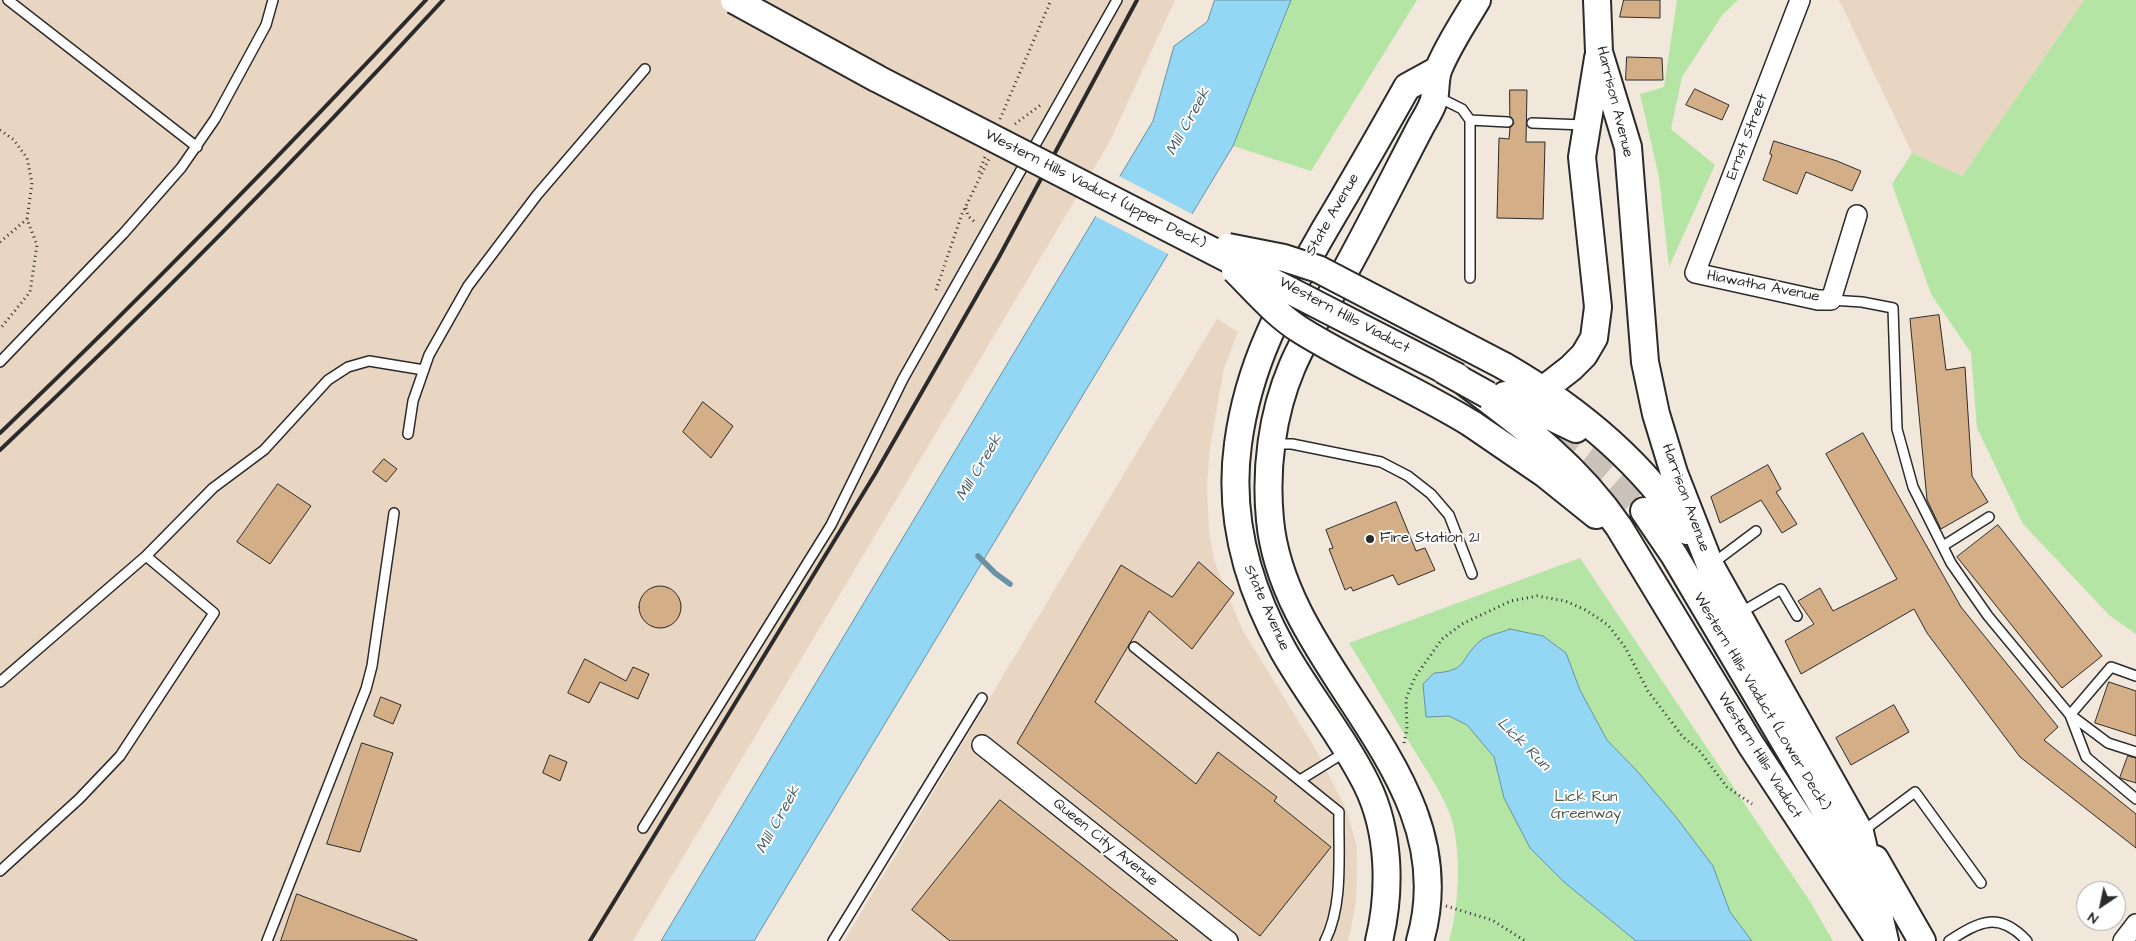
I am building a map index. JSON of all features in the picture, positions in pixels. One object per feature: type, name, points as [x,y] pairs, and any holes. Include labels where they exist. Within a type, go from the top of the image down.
[{"type":"main road","name":"Western Hills Viaduct (Upper Deck)","points":[[734,0],[878,79],[1458,377],[1549,415],[1628,461]]},
{"type":"main road","points":[[739,0],[875,75],[1199,238],[1235,250],[1284,258],[1318,269],[1504,366],[1544,389],[1590,424],[1647,479],[1679,518],[1710,565]]},
{"type":"main road","name":"State Avenue","points":[[1420,941],[1426,909],[1427,885],[1426,859],[1420,834],[1401,780],[1390,758],[1318,648],[1284,582],[1270,520],[1272,444],[1283,390],[1292,366],[1350,262],[1433,102],[1438,70],[1477,0]]},
{"type":"main road","name":"Harrison Avenue","points":[[1592,7],[1599,52],[1628,147],[1645,362],[1656,414],[1674,473],[1710,565],[1860,832],[1885,941]]},
{"type":"main road","points":[[1500,396],[1544,389],[1572,368],[1584,355],[1594,338],[1598,307],[1582,157],[1599,52]]},
{"type":"main road","name":"State Avenue","points":[[1379,941],[1387,898],[1382,832],[1368,787],[1283,650],[1255,590],[1246,564],[1236,511],[1237,446],[1253,371],[1284,301],[1407,87],[1438,70]]},
{"type":"main road","points":[[1199,238],[1277,312],[1301,331],[1472,424],[1545,474],[1616,529]]},
{"type":"main road","name":"Western Hills Viaduct","points":[[1199,238],[1500,396]]},
{"type":"main road","name":"Western Hills Viaduct (Upper Deck)","points":[[1458,377],[1523,425],[1573,470],[1600,499],[1616,529],[1644,567]]},
{"type":"main road","name":"Western Hills Viaduct (Lower Deck)","points":[[1644,512],[1674,555],[1874,894]]},
{"type":"main road","name":"Western Hills Viaduct","points":[[1644,567],[1751,745],[1879,941]]},
{"type":"main road","points":[[1860,832],[1922,941]]},
{"type":"street","name":"Ernst Street","points":[[1695,274],[1800,0]]},
{"type":"street","points":[[1831,300],[1857,215]]},
{"type":"street","name":"Hiawatha Avenue","points":[[1695,274],[1818,300],[1831,300]]},
{"type":"street","name":"Queen City Avenue","points":[[982,745],[1228,941]]},
{"type":"street","points":[[2123,941],[2136,924]]},
{"type":"lane","points":[[8,0],[197,147]]},
{"type":"lane","points":[[0,362],[150,205],[197,147],[215,119],[266,25],[274,0]]},
{"type":"lane","points":[[643,828],[831,524],[899,387],[1117,0]]},
{"type":"lane","points":[[408,434],[413,401],[429,355],[468,286],[537,195],[645,69]]},
{"type":"lane","points":[[1433,102],[1444,100],[1462,109],[1470,120],[1470,278]]},
{"type":"lane","points":[[1470,120],[1508,122]]},
{"type":"lane","points":[[1532,123],[1587,125]]},
{"type":"lane","points":[[1831,300],[1862,302],[1892,308],[1897,429],[1913,488],[1951,563],[1988,616],[2070,715],[2108,743],[2136,752]]},
{"type":"lane","points":[[0,682],[146,556],[213,488],[264,450],[328,380],[348,367],[369,361],[424,370]]},
{"type":"lane","points":[[1272,444],[1292,444],[1381,462],[1408,476],[1431,494],[1449,515],[1472,574]]},
{"type":"lane","points":[[267,941],[366,689],[372,666],[394,513]]},
{"type":"lane","points":[[1942,546],[1989,517]]},
{"type":"lane","points":[[1710,565],[1756,531]]},
{"type":"lane","points":[[0,870],[79,800],[120,756],[214,613],[146,556]]},
{"type":"lane","points":[[1737,614],[1781,589],[1796,616]]},
{"type":"lane","points":[[1134,647],[1338,812],[1336,896],[1334,913],[1325,941]]},
{"type":"lane","points":[[2070,715],[2111,667],[2136,676]]},
{"type":"lane","points":[[833,941],[982,698]]},
{"type":"lane","points":[[2070,715],[2086,757],[2136,799]]},
{"type":"lane","points":[[1300,780],[1347,751]]},
{"type":"lane","points":[[1860,832],[1915,792],[1981,883]]},
{"type":"lane","points":[[1949,941],[1987,921],[2003,923],[2017,931],[2027,941]]},
{"type":"path","points":[[998,121],[1051,0]]},
{"type":"path","points":[[1009,130],[1044,103]]},
{"type":"path","points":[[0,130],[14,140],[27,158],[32,183],[27,219],[37,245],[30,292],[0,329]]},
{"type":"path","points":[[972,192],[992,154]]},
{"type":"path","points":[[936,292],[985,156]]},
{"type":"path","points":[[0,242],[27,219]]},
{"type":"path","points":[[1404,743],[1407,728],[1406,699],[1415,677],[1442,639],[1462,624],[1511,602],[1537,596],[1565,601],[1586,610],[1608,625],[1625,647],[1648,690],[1683,737],[1698,749],[1727,787],[1752,804]]},
{"type":"path","points":[[1444,905],[1492,920],[1525,941]]},
{"type":"shaded area","points":[[0,0],[1175,0],[1109,143],[633,941],[0,941]]},
{"type":"shaded area","points":[[1839,0],[2084,0],[1962,176],[1912,153]]},
{"type":"shaded area","points":[[1217,319],[1238,332],[1224,368],[1210,447],[1207,485],[1209,530],[1214,560],[1242,629],[1316,750],[1347,811],[1357,847],[1356,903],[1348,941],[844,941]]},
{"type":"green space","points":[[1291,0],[1417,0],[1311,171],[1233,146]]},
{"type":"green space","points":[[1677,0],[1738,0],[1723,14],[1682,77],[1671,129],[1715,165],[1669,267],[1659,177],[1640,94],[1664,87]]},
{"type":"green space","points":[[2084,0],[2136,0],[2136,634],[2110,616],[2023,524],[1977,428],[1971,353],[1931,294],[1892,184],[1912,153],[1962,176]]},
{"type":"green space","name":"Lick Run Greenway","points":[[1580,558],[1811,903],[1833,941],[1449,941],[1455,913],[1458,882],[1456,837],[1450,814],[1436,786],[1349,643]]},
{"type":"water","name":"Mill Creek","points":[[1215,0],[1291,0],[1233,146],[754,941],[661,941],[1153,121],[1174,46],[1207,22]]},
{"type":"water","points":[[1510,629],[1543,636],[1566,653],[1580,690],[1607,740],[1637,771],[1676,817],[1713,866],[1730,912],[1752,941],[1636,941],[1564,882],[1530,848],[1504,798],[1494,757],[1467,725],[1449,716],[1426,717],[1423,684],[1434,673],[1453,670],[1458,667],[1473,647],[1483,639]]},
{"type":"pier","points":[[1117,175],[1194,215],[1170,255],[1093,215]]},
{"type":"building","points":[[1624,0],[1660,0],[1660,18],[1620,17]]},
{"type":"building","points":[[1627,57],[1662,58],[1663,80],[1626,80]]},
{"type":"building","points":[[1695,89],[1729,105],[1722,120],[1686,105]]},
{"type":"building","points":[[1510,90],[1527,90],[1526,142],[1545,142],[1543,219],[1497,218],[1499,138],[1509,139],[1510,128],[1514,123],[1510,116]]},
{"type":"building","points":[[1774,141],[1837,161],[1861,171],[1852,191],[1806,172],[1797,194],[1763,180],[1772,155],[1770,154]]},
{"type":"building","points":[[1939,315],[1946,370],[1965,367],[1972,476],[1988,502],[1941,529],[1927,500],[1910,319]]},
{"type":"building","points":[[703,402],[733,426],[711,458],[683,432]]},
{"type":"building","points":[[1863,433],[1961,607],[2058,727],[2044,740],[2136,814],[2136,848],[2020,757],[1927,633],[1914,609],[1801,674],[1785,641],[1814,624],[1798,601],[1820,588],[1833,611],[1897,579],[1826,454]]},
{"type":"building","points":[[384,459],[397,469],[386,482],[373,472]]},
{"type":"building","points":[[1768,465],[1781,489],[1776,492],[1797,524],[1782,533],[1761,500],[1720,523],[1711,497]]},
{"type":"building","points":[[278,484],[311,506],[270,564],[237,542]]},
{"type":"building","name":"Fire Station 21","points":[[1396,502],[1416,551],[1425,548],[1435,570],[1398,585],[1393,575],[1353,591],[1351,587],[1345,590],[1329,549],[1333,548],[1326,530]]},
{"type":"building","points":[[1998,525],[2102,656],[2062,688],[1957,557]]},
{"type":"building","points":[[1199,562],[1234,593],[1192,649],[1149,611],[1095,702],[1196,784],[1218,752],[1277,797],[1274,801],[1331,847],[1260,936],[1017,743],[1121,565],[1172,597]]},
{"type":"building","points":[[664,586],[672,589],[678,595],[681,607],[678,619],[672,625],[656,628],[648,625],[642,619],[639,603],[642,595],[648,589]]},
{"type":"building","points":[[585,659],[626,681],[633,667],[649,674],[638,699],[600,682],[589,703],[568,693]]},
{"type":"building","points":[[2109,682],[2136,691],[2136,736],[2095,723]]},
{"type":"building","points":[[381,697],[401,705],[393,724],[374,716]]},
{"type":"building","points":[[1894,705],[1909,732],[1851,765],[1836,738]]},
{"type":"building","points":[[362,743],[393,753],[360,852],[327,844]]},
{"type":"building","points":[[550,755],[567,762],[560,781],[543,773]]},
{"type":"building","points":[[2128,756],[2136,758],[2136,783],[2120,778]]},
{"type":"building","points":[[1000,800],[1178,941],[950,941],[912,910]]},
{"type":"building","points":[[297,894],[417,940],[417,941],[281,941]]},
{"type":"waterway","name":"Lick Run","points":[[978,556],[995,573],[1010,584]]},
{"type":"tunnel","points":[[1521,414],[1586,458],[1616,483],[1644,511]]},
{"type":"railway","points":[[0,433],[216,220],[426,0]]},
{"type":"railway","points":[[0,450],[114,341],[226,229],[443,0]]},
{"type":"railway","points":[[590,941],[875,474],[999,257],[1137,0]]},
{"type":"place","name":"Fire Station 21","points":[[1370,539]]}]
